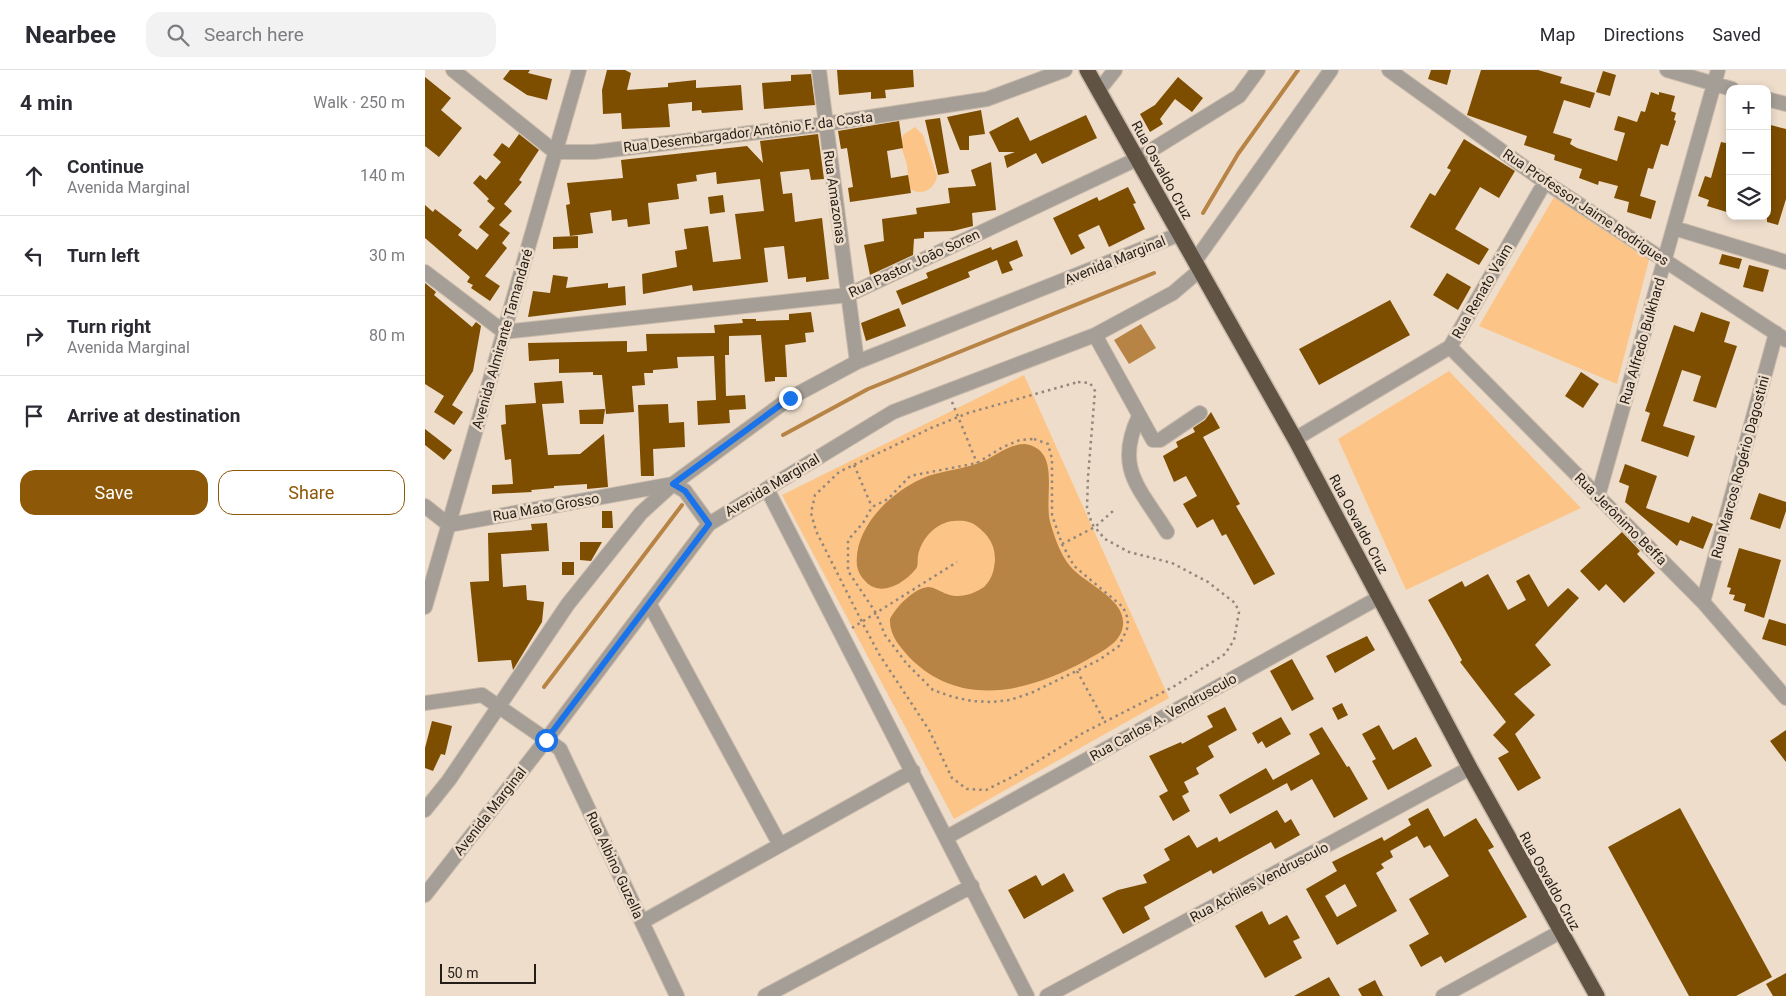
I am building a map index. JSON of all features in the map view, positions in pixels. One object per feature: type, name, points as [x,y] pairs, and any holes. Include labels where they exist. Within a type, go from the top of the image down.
[{"type":"highway","name":"Rua Osvaldo Cruz","points":[[1087,70],[1295,439],[1470,768],[1597,996]]},
{"type":"street","points":[[453,70],[555,152]]},
{"type":"street","name":"Avenida Almirante Tamandaré","points":[[425,607],[579,70]]},
{"type":"street","name":"Rua Amazonas","points":[[819,70],[857,362]]},
{"type":"street","name":"Rua Desembargador Antônio F. da Costa","points":[[555,152],[594,152],[825,124],[987,99],[1065,70]]},
{"type":"street","points":[[1099,90],[1115,70]]},
{"type":"street","name":"Rua Pastor João Soren","points":[[504,332],[848,295],[1137,159],[1239,96],[1258,70]]},
{"type":"street","points":[[1197,265],[1331,70]]},
{"type":"street","name":"Rua Professor Jaime Rodrigues","points":[[1389,70],[1545,182],[1781,336]]},
{"type":"street","points":[[1667,70],[1716,77],[1727,85]]},
{"type":"street","name":"Rua Alfredo Bulkhard","points":[[1598,496],[1716,77]]},
{"type":"street","points":[[1771,100],[1786,104]]},
{"type":"street","name":"Rua Renato Vaim","points":[[1295,439],[1450,347],[1545,182]]},
{"type":"street","points":[[1674,228],[1786,262]]},
{"type":"street","name":"Avenida Marginal","points":[[425,810],[449,780],[568,604],[641,513],[673,484],[790,398],[857,362],[1179,234]]},
{"type":"street","name":"Avenida Marginal","points":[[425,895],[546,740],[709,524],[893,412],[1095,335],[1173,293],[1197,265]]},
{"type":"street","points":[[425,272],[504,332]]},
{"type":"street","points":[[1095,335],[1150,437],[1157,441],[1200,413]]},
{"type":"street","name":"Rua Marcos Rogério Dagostini","points":[[1703,602],[1781,336]]},
{"type":"street","name":"Rua Jerônimo Beffa","points":[[1450,347],[1703,602],[1786,698]]},
{"type":"street","points":[[1139,416],[1132,431],[1128,465],[1130,472],[1167,532]]},
{"type":"street","points":[[673,484],[685,491],[709,524]]},
{"type":"street","name":"Rua Mato Grosso","points":[[449,524],[673,484]]},
{"type":"street","points":[[767,489],[913,770],[1027,996]]},
{"type":"street","points":[[425,506],[449,524]]},
{"type":"street","name":"Rua Carlos A. Vendrusculo","points":[[947,837],[1380,597]]},
{"type":"street","points":[[649,603],[780,845]]},
{"type":"street","name":"Rua Albino Guzella","points":[[425,703],[482,695],[498,708],[560,749],[677,996]]},
{"type":"street","name":"Rua Achiles Vendrusculo","points":[[1047,996],[1470,768]]},
{"type":"street","points":[[641,922],[913,770]]},
{"type":"street","points":[[765,996],[971,886]]},
{"type":"street","points":[[1443,996],[1560,932]]},
{"type":"path","points":[[1079,382],[1090,383],[1095,391],[1087,508],[1095,527],[1105,539],[1129,552],[1172,563],[1208,582],[1235,603],[1239,612],[1234,640],[1225,654],[1173,687],[1105,722],[986,790],[967,789],[951,778],[929,730],[879,654],[816,530],[811,514],[815,495],[839,472],[854,465],[959,416],[1049,389],[1079,382]]},
{"type":"path","points":[[947,392],[959,416],[977,463]]},
{"type":"path","points":[[1034,439],[1048,444],[1052,459],[1052,515],[1062,544],[1074,566],[1123,607],[1128,619],[1127,629],[1119,646],[1099,660],[1031,693],[1010,700],[972,701],[953,698],[933,690],[907,664],[885,635],[876,613],[848,571],[847,540],[863,523],[872,507],[888,499],[910,476],[977,463],[1003,446],[1020,440],[1034,439]]},
{"type":"path","points":[[854,465],[872,507]]},
{"type":"path","points":[[1062,544],[1095,527],[1113,511]]},
{"type":"path","points":[[842,635],[957,562]]},
{"type":"path","points":[[1077,671],[1105,722]]},
{"type":"shaded area","points":[[915,127],[923,135],[937,176],[933,185],[922,192],[913,191],[909,188],[907,165],[901,146],[903,135]]},
{"type":"shaded area","points":[[1554,197],[1650,256],[1617,384],[1479,326]]},
{"type":"shaded area","points":[[1141,324],[1156,348],[1129,364],[1114,340]]},
{"type":"shaded area","points":[[1449,371],[1581,508],[1406,590],[1338,439]]},
{"type":"shaded area","points":[[1024,375],[1169,698],[954,819],[782,495]]},
{"type":"shaded area","points":[[1025,444],[1037,448],[1044,456],[1048,465],[1049,514],[1061,552],[1077,573],[1113,601],[1120,610],[1123,619],[1122,630],[1112,645],[1101,652],[1041,681],[1018,687],[973,690],[951,684],[930,674],[910,658],[893,635],[890,619],[911,594],[923,588],[930,587],[947,594],[961,596],[971,594],[984,587],[991,578],[995,564],[994,550],[988,537],[982,530],[970,522],[957,521],[941,524],[930,532],[922,544],[915,570],[898,584],[885,588],[872,586],[861,576],[857,566],[858,551],[869,523],[878,511],[902,490],[928,476],[976,464],[1012,446]]},
{"type":"building","points":[[510,70],[530,70],[528,73],[552,79],[547,100],[527,95],[503,79]]},
{"type":"building","points":[[607,70],[625,70],[631,73],[627,90],[668,87],[668,83],[696,80],[696,88],[741,85],[743,110],[702,113],[701,110],[692,111],[692,102],[668,104],[670,127],[622,129],[621,113],[603,114],[602,90]]},
{"type":"building","points":[[837,70],[913,70],[914,87],[885,90],[886,98],[871,99],[871,92],[839,95]]},
{"type":"building","points":[[1431,70],[1451,70],[1447,85],[1428,79]]},
{"type":"building","points":[[1481,70],[1538,70],[1562,77],[1560,83],[1595,93],[1590,108],[1564,100],[1553,133],[1572,139],[1570,144],[1577,148],[1617,161],[1625,133],[1614,130],[1618,116],[1637,122],[1641,111],[1645,112],[1651,92],[1659,95],[1659,92],[1675,96],[1671,111],[1676,113],[1674,120],[1676,121],[1668,146],[1661,144],[1653,169],[1648,168],[1640,196],[1656,201],[1651,219],[1627,212],[1629,202],[1614,198],[1618,186],[1599,181],[1598,185],[1579,178],[1582,169],[1554,160],[1555,155],[1524,145],[1527,136],[1467,115]]},
{"type":"building","points":[[1603,71],[1616,75],[1610,96],[1596,92]]},
{"type":"building","points":[[811,74],[815,105],[764,109],[762,83],[791,81],[791,75]]},
{"type":"building","points":[[425,77],[451,98],[441,110],[462,128],[439,157],[425,146]]},
{"type":"building","points":[[1178,77],[1203,98],[1192,112],[1175,99],[1160,119],[1163,124],[1150,132],[1140,114],[1155,105]]},
{"type":"building","points":[[981,110],[985,134],[969,136],[969,150],[960,150],[947,117]]},
{"type":"building","points":[[1086,115],[1097,138],[1042,164],[1036,153],[1007,168],[1004,156],[1015,152],[999,152],[989,132],[1018,117],[1030,141]]},
{"type":"building","points":[[940,118],[949,173],[938,175],[925,120]]},
{"type":"building","points":[[899,121],[903,148],[887,151],[891,178],[908,175],[911,193],[850,202],[848,188],[853,187],[847,148],[841,149],[838,131]]},
{"type":"building","points":[[1771,125],[1786,129],[1786,199],[1778,225],[1767,222],[1767,220],[1771,220]]},
{"type":"building","points":[[519,134],[539,150],[519,180],[522,182],[504,204],[512,211],[499,225],[510,233],[502,243],[507,248],[485,276],[500,286],[490,301],[471,288],[473,285],[467,282],[470,277],[425,238],[425,205],[433,212],[435,209],[462,230],[458,235],[477,250],[489,235],[479,227],[495,208],[473,183],[480,175],[486,180],[501,162],[493,155],[502,143],[509,148]]},
{"type":"building","points":[[818,134],[824,179],[811,180],[809,169],[780,172],[783,194],[792,193],[795,222],[822,218],[829,279],[806,282],[806,277],[788,279],[784,246],[764,248],[768,282],[693,291],[692,285],[643,294],[642,274],[677,267],[675,251],[687,249],[684,229],[708,226],[713,262],[741,259],[735,214],[764,211],[760,179],[717,184],[716,172],[696,175],[697,181],[677,184],[679,199],[648,203],[650,224],[628,227],[627,219],[612,221],[611,210],[590,213],[593,233],[570,236],[566,205],[570,204],[567,183],[623,178],[621,160],[747,146],[763,163],[760,141]]},
{"type":"building","points":[[1464,139],[1515,171],[1499,198],[1480,187],[1455,229],[1489,249],[1479,265],[1410,227],[1430,193],[1435,196],[1451,170],[1447,168]]},
{"type":"building","points":[[1721,142],[1726,143],[1726,212],[1707,206],[1709,200],[1698,196],[1705,176],[1711,178]]},
{"type":"building","points":[[991,162],[996,210],[972,213],[973,226],[953,231],[924,232],[924,238],[914,239],[913,255],[870,275],[864,245],[884,241],[882,219],[917,214],[916,208],[950,203],[948,188],[976,186],[971,170]]},
{"type":"building","points":[[1128,187],[1136,203],[1133,204],[1145,229],[1109,247],[1099,225],[1078,235],[1085,248],[1071,255],[1053,218],[1097,197],[1099,201]]},
{"type":"building","points":[[723,195],[725,212],[710,214],[708,197]]},
{"type":"building","points":[[578,236],[578,248],[553,249],[553,237]]},
{"type":"building","points":[[1017,240],[1023,256],[1009,262],[1013,270],[1002,274],[997,260],[968,272],[970,277],[902,305],[896,291],[928,278],[926,273],[991,247],[992,250]]},
{"type":"building","points":[[1722,254],[1742,259],[1739,269],[1719,264]]},
{"type":"building","points":[[1749,265],[1769,270],[1763,292],[1743,287]]},
{"type":"building","points":[[1447,273],[1471,287],[1458,310],[1433,295]]},
{"type":"building","points":[[553,275],[568,277],[566,288],[608,283],[608,288],[625,286],[626,305],[528,317],[533,291],[550,293]]},
{"type":"building","points":[[425,283],[436,292],[434,295],[472,327],[476,322],[481,326],[473,371],[452,405],[463,412],[454,425],[434,412],[444,396],[425,384]]},
{"type":"building","points":[[1390,300],[1410,335],[1319,385],[1299,349]]},
{"type":"building","points":[[899,308],[906,326],[866,341],[861,323]]},
{"type":"building","points":[[811,312],[814,332],[805,333],[806,342],[785,345],[787,377],[775,377],[775,381],[765,382],[761,335],[729,336],[729,355],[725,355],[726,396],[745,395],[746,409],[729,410],[730,423],[698,425],[697,401],[716,400],[714,356],[677,357],[678,368],[653,370],[653,373],[644,373],[645,385],[632,386],[634,412],[606,414],[602,375],[593,375],[593,372],[559,373],[559,359],[529,361],[528,343],[627,341],[627,352],[647,351],[646,334],[715,333],[714,325],[743,323],[742,319],[756,319],[756,321],[789,320],[789,314]]},
{"type":"building","points":[[1701,312],[1730,322],[1724,342],[1737,346],[1716,408],[1693,401],[1701,376],[1682,370],[1663,426],[1695,436],[1688,457],[1641,441],[1650,413],[1645,411],[1674,325],[1694,332]]},
{"type":"building","points":[[1581,372],[1599,384],[1583,408],[1565,396]]},
{"type":"building","points":[[562,381],[564,403],[542,404],[548,455],[580,454],[604,434],[608,487],[587,489],[587,484],[554,486],[554,488],[531,490],[532,492],[492,494],[492,485],[513,484],[511,459],[505,460],[501,425],[506,424],[505,405],[536,403],[534,383]]},
{"type":"building","points":[[668,404],[669,423],[684,422],[685,447],[653,449],[654,476],[641,476],[638,405]]},
{"type":"building","points":[[605,409],[603,424],[580,424],[579,410]]},
{"type":"building","points":[[1211,412],[1220,428],[1203,437],[1240,504],[1236,506],[1275,574],[1254,585],[1226,534],[1222,536],[1213,519],[1197,528],[1183,504],[1197,496],[1186,476],[1174,482],[1163,456],[1178,447],[1176,442],[1195,432],[1193,428],[1205,420]]},
{"type":"building","points":[[425,429],[452,450],[444,460],[425,445]]},
{"type":"building","points":[[1625,464],[1657,476],[1646,508],[1689,523],[1692,516],[1713,524],[1703,549],[1680,540],[1677,546],[1625,502],[1629,486],[1619,482]]},
{"type":"building","points":[[1759,493],[1786,502],[1786,511],[1780,529],[1750,519]]},
{"type":"building","points":[[602,511],[612,511],[613,528],[602,528]]},
{"type":"building","points":[[547,523],[549,551],[501,554],[503,587],[526,585],[527,600],[544,602],[542,622],[513,670],[511,660],[478,662],[470,582],[489,581],[488,533],[532,530],[531,524]]},
{"type":"building","points":[[1622,532],[1640,551],[1637,554],[1655,573],[1624,603],[1606,584],[1599,591],[1580,571]]},
{"type":"building","points":[[580,542],[602,542],[591,561],[580,560]]},
{"type":"building","points":[[1739,548],[1781,560],[1764,618],[1744,611],[1746,604],[1733,600],[1735,595],[1729,594],[1731,588],[1727,587]]},
{"type":"building","points":[[562,562],[574,562],[574,575],[562,575]]},
{"type":"building","points":[[1488,574],[1508,610],[1526,600],[1516,581],[1529,574],[1548,607],[1568,588],[1579,598],[1535,645],[1551,665],[1514,694],[1535,715],[1515,734],[1541,778],[1518,791],[1498,758],[1509,752],[1493,735],[1506,722],[1460,662],[1462,660],[1428,600],[1462,581],[1465,587]]},
{"type":"building","points":[[1769,619],[1786,624],[1786,646],[1762,639]]},
{"type":"building","points":[[1367,636],[1375,650],[1335,673],[1326,656]]},
{"type":"building","points":[[1292,659],[1314,699],[1292,711],[1270,671]]},
{"type":"building","points":[[1342,703],[1348,715],[1338,720],[1332,708]]},
{"type":"building","points":[[1225,707],[1237,730],[1208,746],[1214,757],[1196,768],[1199,774],[1184,782],[1189,792],[1182,796],[1190,811],[1173,821],[1159,796],[1168,791],[1149,756],[1181,742],[1182,744],[1213,727],[1207,716]]},
{"type":"building","points":[[1281,717],[1291,734],[1266,748],[1262,741],[1258,744],[1252,733]]},
{"type":"building","points":[[432,721],[452,726],[445,755],[441,754],[433,771],[425,768],[425,748]]},
{"type":"building","points":[[1379,725],[1393,750],[1416,737],[1432,766],[1388,790],[1372,761],[1376,759],[1362,734]]},
{"type":"building","points":[[1322,727],[1347,767],[1349,766],[1368,799],[1334,818],[1312,779],[1291,791],[1287,783],[1230,814],[1219,795],[1266,768],[1273,780],[1320,754],[1309,734]]},
{"type":"building","points":[[1786,730],[1786,762],[1770,741]]},
{"type":"building","points":[[1428,808],[1444,837],[1476,818],[1494,847],[1488,850],[1527,917],[1445,963],[1441,956],[1421,967],[1409,945],[1429,934],[1409,899],[1449,876],[1430,845],[1424,848],[1417,836],[1390,851],[1393,857],[1381,864],[1384,868],[1376,873],[1397,911],[1337,945],[1306,889],[1337,871],[1332,862],[1382,837],[1384,841],[1411,825],[1408,819]],"holes":[[[1345,884],[1357,906],[1337,917],[1325,896]]]},
{"type":"building","points":[[1680,808],[1772,977],[1736,996],[1689,996],[1608,847]]},
{"type":"building","points":[[1277,810],[1285,823],[1291,819],[1300,835],[1275,849],[1271,842],[1213,874],[1211,870],[1144,907],[1150,919],[1123,934],[1102,898],[1118,890],[1147,883],[1143,875],[1170,860],[1164,849],[1189,835],[1197,848],[1217,837],[1219,842]]},
{"type":"building","points":[[1064,873],[1074,891],[1024,919],[1008,890],[1036,875],[1042,886]]},
{"type":"building","points":[[1262,911],[1269,925],[1287,915],[1300,938],[1293,941],[1302,958],[1265,978],[1235,926]]},
{"type":"building","points":[[1786,973],[1786,996],[1773,996],[1766,984]]},
{"type":"building","points":[[1329,977],[1340,996],[1294,996]]},
{"type":"building","points":[[1375,980],[1383,996],[1362,996],[1358,989]]},
{"type":"waterway","points":[[1203,213],[1238,154],[1298,70]]},
{"type":"waterway","points":[[783,435],[868,389],[1154,273]]},
{"type":"waterway","points":[[544,687],[682,505]]},
{"type":"route","points":[[546,740],[709,524],[685,491],[673,484],[790,398]]}]
